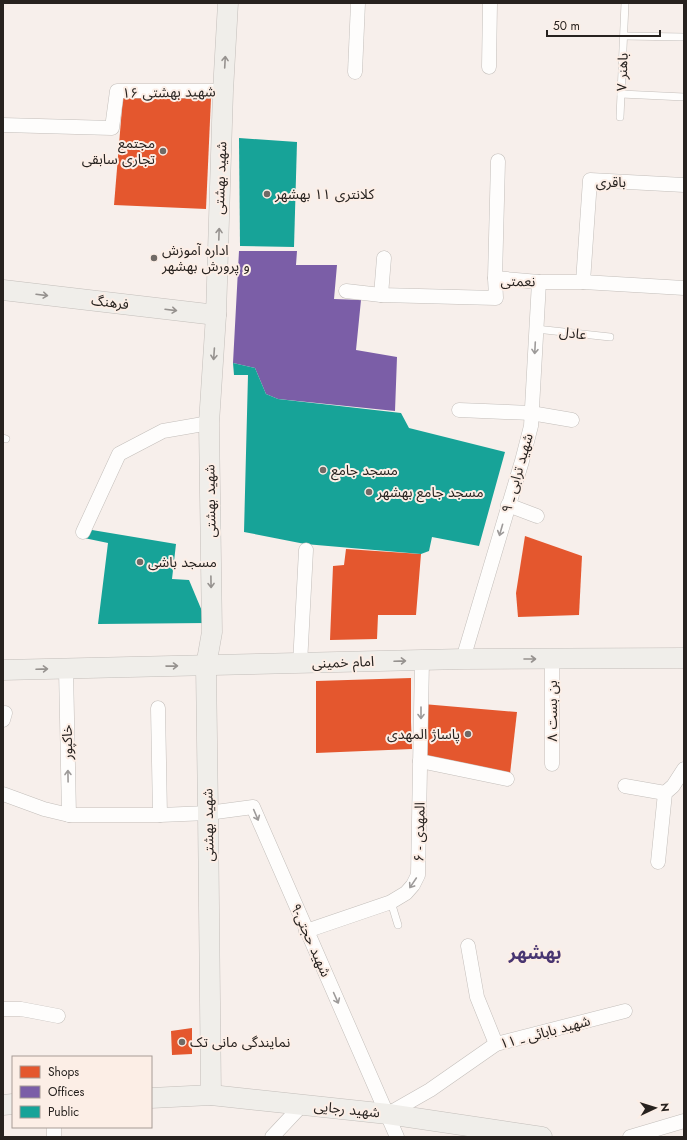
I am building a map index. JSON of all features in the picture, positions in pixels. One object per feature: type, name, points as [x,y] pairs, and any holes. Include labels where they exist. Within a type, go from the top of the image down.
[{"type":"street","name":"شهید بهشتی","points":[[211,1096],[206,666],[212,632],[209,423],[216,315],[223,91],[228,3]]},
{"type":"street","points":[[356,72],[358,3]]},
{"type":"street","points":[[489,66],[490,3]]},
{"type":"street","name":"شهید بهشتی ۱۶","points":[[3,125],[112,128],[116,91],[223,91]]},
{"type":"street","points":[[495,278],[498,161]]},
{"type":"street","name":"باقری","points":[[583,282],[590,180],[684,185]]},
{"type":"street","points":[[381,295],[384,258]]},
{"type":"street","name":"نعمتی","points":[[346,291],[381,295],[496,298],[495,278],[539,282],[583,282],[684,288]]},
{"type":"street","name":"شهید ترابی ـ ۹","points":[[463,659],[530,426],[539,282]]},
{"type":"street","name":"فرهنگ","points":[[3,290],[216,315]]},
{"type":"street","points":[[459,410],[531,413],[572,420]]},
{"type":"street","points":[[83,532],[119,454],[163,431],[209,423]]},
{"type":"street","points":[[508,505],[537,516]]},
{"type":"street","points":[[300,664],[306,550]]},
{"type":"street","name":"امام خمینی","points":[[3,670],[463,659],[684,658]]},
{"type":"street","name":"بن بست ۸","points":[[552,659],[552,764]]},
{"type":"street","name":"المهدی - ۶","points":[[306,931],[391,902],[406,893],[413,885],[418,875],[422,660]]},
{"type":"street","name":"خاکپور","points":[[66,669],[69,815]]},
{"type":"street","points":[[158,708],[160,815]]},
{"type":"street","points":[[420,761],[507,779]]},
{"type":"street","points":[[658,862],[666,793],[673,786],[684,769]]},
{"type":"street","points":[[625,786],[666,793]]},
{"type":"street","points":[[3,794],[44,810],[69,815],[160,815],[208,813]]},
{"type":"street","name":"شهید حجتی-۹","points":[[208,813],[253,807],[397,1137]]},
{"type":"street","points":[[468,946],[476,997],[496,1044]]},
{"type":"street","points":[[3,1009],[21,1009],[58,1016]]},
{"type":"street","name":"شهید بابائی ـ ۱۱","points":[[388,1114],[430,1090],[496,1044],[625,1010]]},
{"type":"street","name":"شهید رجایی","points":[[152,1098],[211,1096],[302,1105],[388,1114],[542,1137]]},
{"type":"street","points":[[272,1137],[302,1105]]},
{"type":"street","points":[[630,1137],[684,1121]]},
{"type":"lane","name":"باهنر ۷","points":[[620,117],[625,3]]},
{"type":"lane","points":[[624,36],[684,37]]},
{"type":"lane","points":[[621,94],[684,97]]},
{"type":"lane","name":"عادل","points":[[536,329],[610,337]]},
{"type":"lane","points":[[391,902],[398,925]]},
{"type":"building: Shops","name":"مجتمع تجاری سابقی","points":[[123,96],[211,98],[206,209],[114,205]]},
{"type":"building: Shops","points":[[525,536],[582,556],[579,615],[518,617],[516,593]]},
{"type":"building: Shops","points":[[346,549],[421,554],[416,615],[378,615],[377,639],[330,640],[333,566],[344,565]]},
{"type":"building: Shops","points":[[411,678],[412,749],[316,753],[316,681]]},
{"type":"building: Shops","name":"پاساژ المهدی","points":[[423,704],[517,712],[510,774],[421,756]]},
{"type":"building: Shops","name":"نمایندگی مانی تک","points":[[192,1028],[192,1054],[172,1055],[171,1031]]},
{"type":"building: Offices","points":[[239,251],[297,251],[296,265],[337,265],[334,299],[361,300],[356,350],[397,357],[395,411],[278,399],[266,394],[255,368],[233,363]]},
{"type":"building: Public","name":"کلانتری ۱۱ بهشهر","points":[[239,138],[297,142],[294,247],[240,246]]},
{"type":"building: Public","name":"مسجد جامع بهشهر","points":[[233,363],[255,368],[266,394],[278,399],[401,413],[409,428],[505,452],[479,546],[432,537],[429,551],[421,554],[305,544],[244,532],[248,375],[234,375]]},
{"type":"building: Public","name":"مسجد باشی","points":[[86,529],[176,544],[172,579],[189,580],[207,623],[98,624],[108,543],[84,538]]},
{"type":"place","name":"مجتمع تجاری سابقی","points":[[163,151]]},
{"type":"place","name":"کلانتری ۱۱ بهشهر","points":[[267,194]]},
{"type":"place","name":"اداره آموزش و پرورش بهشهر","points":[[154,258]]},
{"type":"place","name":"مسجد جامع","points":[[323,470]]},
{"type":"place","name":"مسجد جامع بهشهر","points":[[369,492]]},
{"type":"place","name":"مسجد باشی","points":[[140,562]]},
{"type":"place","name":"پاساژ المهدی","points":[[468,734]]},
{"type":"place","name":"نمایندگی مانی تک","points":[[182,1042]]},
{"type":"district","name":"بهشهر","points":[[535,953]]}]
